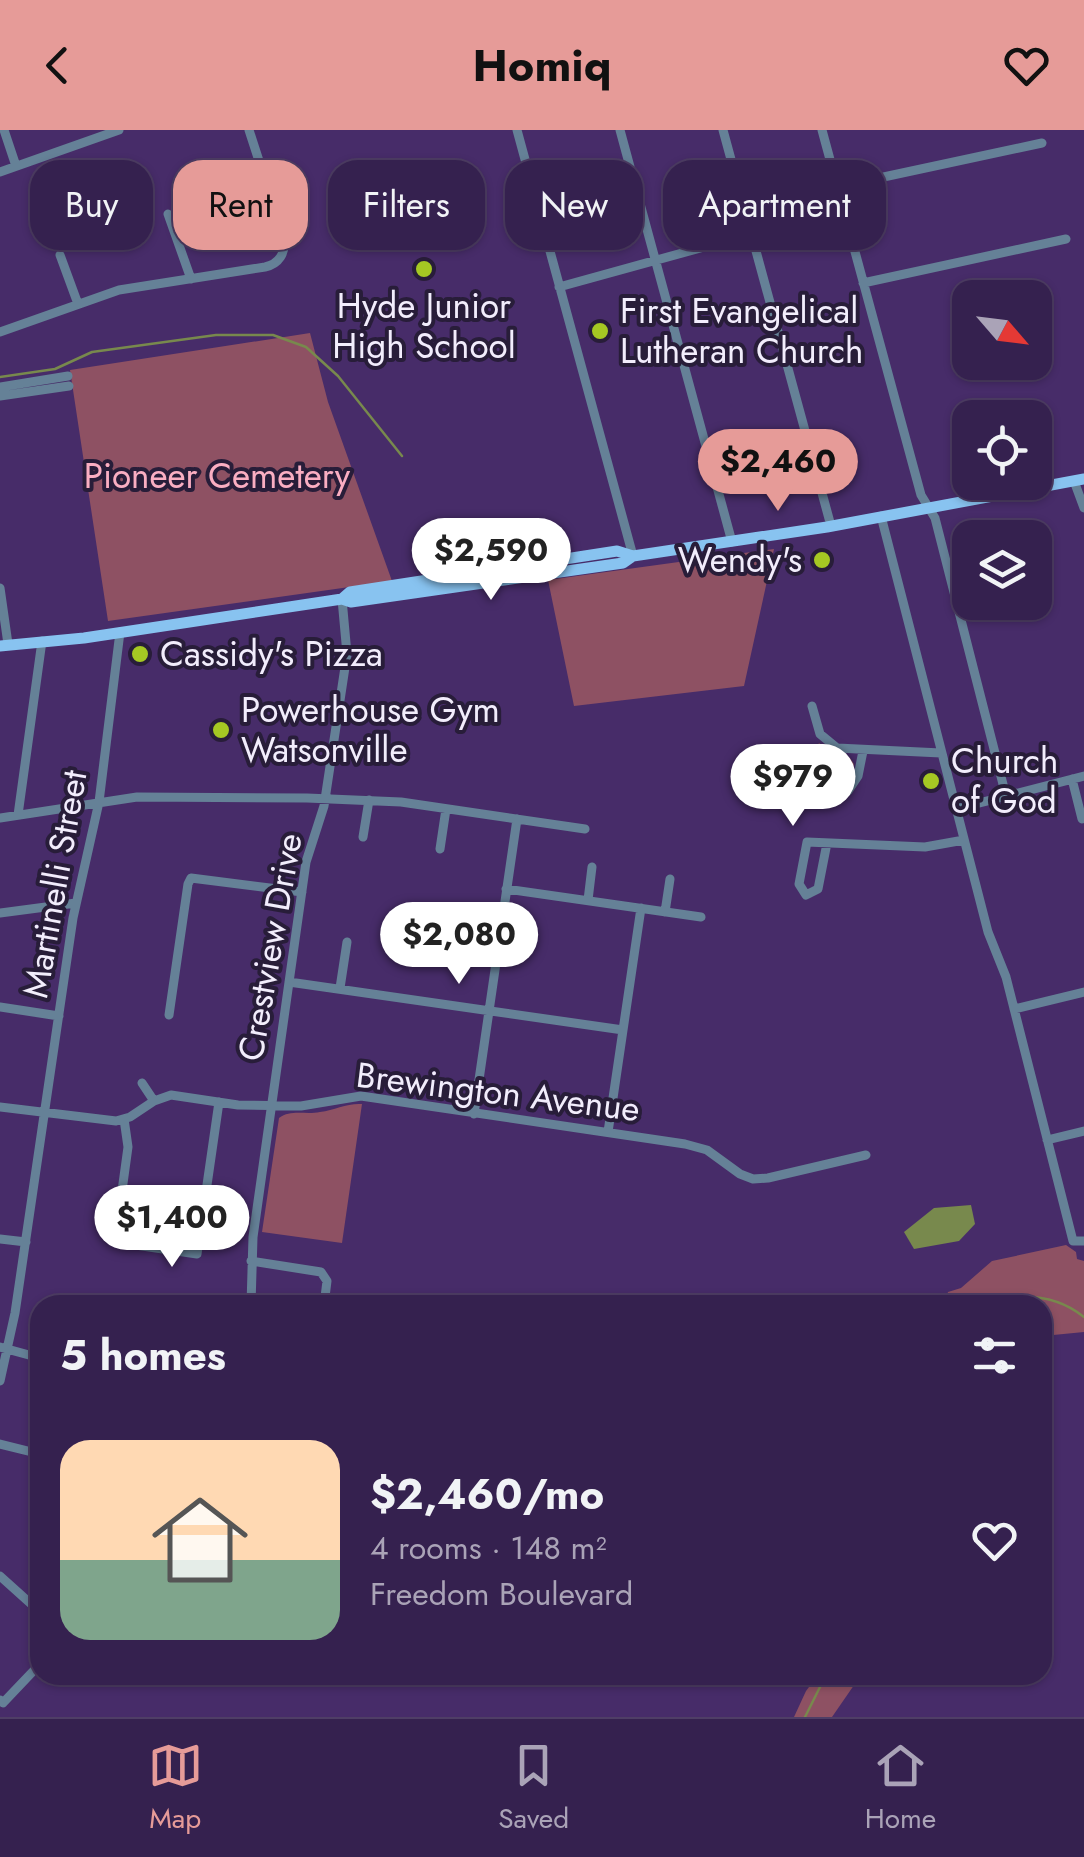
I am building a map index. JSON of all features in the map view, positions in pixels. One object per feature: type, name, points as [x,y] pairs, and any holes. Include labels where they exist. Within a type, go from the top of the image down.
[{"type":"main road","points":[[4,645],[342,599],[350,592],[617,551],[633,556],[732,542],[1079,480]]},
{"type":"street","points":[[4,130],[16,166]]},
{"type":"street","points":[[0,172],[99,133],[118,130]]},
{"type":"street","points":[[0,332],[119,290],[272,266],[284,250],[282,232],[248,130]]},
{"type":"street","points":[[517,130],[633,556]]},
{"type":"street","points":[[620,130],[732,542]]},
{"type":"street","points":[[723,130],[731,160]]},
{"type":"street","points":[[822,130],[830,160]]},
{"type":"street","points":[[886,176],[1042,143]]},
{"type":"street","points":[[168,214],[191,279]]},
{"type":"street","points":[[863,282],[1066,239]]},
{"type":"street","points":[[560,288],[692,250]]},
{"type":"street","points":[[755,250],[831,526]]},
{"type":"street","points":[[854,250],[921,494],[936,520],[1006,796]]},
{"type":"street","points":[[60,255],[78,304]]},
{"type":"street","points":[[0,387],[68,381],[0,396]]},
{"type":"street","points":[[1079,480],[1084,508]]},
{"type":"street","points":[[881,516],[991,942],[1006,976],[1047,1140],[1078,1241]]},
{"type":"street","points":[[0,588],[4,645]]},
{"type":"street","name":"Crestview Drive","points":[[251,1295],[251,1261],[302,892],[308,854],[326,798],[348,654],[342,599]]},
{"type":"street","name":"Martinelli Street","points":[[0,1380],[26,1242],[76,903],[99,802],[120,632]]},
{"type":"street","points":[[18,815],[42,641]]},
{"type":"street","points":[[812,706],[818,730],[826,741],[841,749],[941,753]]},
{"type":"street","points":[[834,790],[848,791],[853,786],[863,751]]},
{"type":"street","points":[[956,809],[1084,776]]},
{"type":"street","points":[[1072,779],[1082,819]]},
{"type":"street","points":[[0,818],[148,796],[326,798],[446,809],[585,829]]},
{"type":"street","points":[[363,838],[369,800]]},
{"type":"street","points":[[440,849],[446,809]]},
{"type":"street","points":[[474,1114],[516,819]]},
{"type":"street","points":[[827,843],[818,889],[804,894],[798,884],[807,842],[925,847],[964,840]]},
{"type":"street","points":[[588,900],[592,867]]},
{"type":"street","points":[[169,1015],[192,878],[302,892]]},
{"type":"street","points":[[664,912],[670,879]]},
{"type":"street","points":[[506,888],[702,917]]},
{"type":"street","points":[[0,913],[76,903]]},
{"type":"street","points":[[608,1132],[641,908]]},
{"type":"street","points":[[431,921],[438,918],[500,927]]},
{"type":"street","points":[[340,988],[347,942]]},
{"type":"street","points":[[289,982],[624,1030]]},
{"type":"street","points":[[1014,1010],[1084,992]]},
{"type":"street","points":[[0,1007],[58,1016]]},
{"type":"street","points":[[142,1083],[154,1101]]},
{"type":"street","name":"Brewington Avenue","points":[[124,1120],[154,1101],[177,1094],[219,1102],[272,1105],[314,1105],[361,1096],[708,1150],[753,1179],[866,1156]]},
{"type":"street","points":[[0,1107],[124,1120],[128,1142],[115,1242],[197,1254],[219,1102]]},
{"type":"street","points":[[1047,1140],[1084,1131]]},
{"type":"street","points":[[0,1238],[26,1242]]},
{"type":"street","points":[[251,1261],[324,1273],[326,1295]]},
{"type":"street","points":[[4,1348],[30,1355]]},
{"type":"street","points":[[0,1444],[30,1451]]},
{"type":"street","points":[[0,1576],[30,1603]]},
{"type":"street","points":[[2,1702],[30,1674]]},
{"type":"green space","name":"Pioneer Cemetery","points":[[310,333],[328,402],[392,581],[108,621],[70,370]]},
{"type":"green space","points":[[774,549],[744,686],[574,706],[548,580]]},
{"type":"green space","points":[[819,743],[832,753],[850,758],[854,764],[849,781],[828,781],[817,796],[804,769]]},
{"type":"green space","points":[[362,1104],[342,1243],[262,1232],[279,1118]]},
{"type":"green space","points":[[1066,1245],[1076,1252],[1077,1259],[1084,1261],[1084,1332],[1052,1335],[1052,1295],[947,1295],[992,1261]]},
{"type":"green space","points":[[810,1685],[854,1685],[832,1717],[794,1717]]},
{"type":"shaded area","points":[[971,1205],[975,1224],[959,1241],[914,1249],[904,1232],[934,1208]]},
{"type":"waterway","points":[[0,377],[55,369],[92,352],[216,335],[273,335],[306,347],[338,376],[402,456]]},
{"type":"waterway","points":[[1052,1300],[1084,1317]]},
{"type":"waterway","points":[[805,1717],[821,1685]]},
{"type":"place","name":"Hyde Junior High School","points":[[424,269]]},
{"type":"place","name":"First Evangelical Lutheran Church","points":[[600,331]]},
{"type":"place","name":"Wendy's","points":[[822,560]]},
{"type":"place","name":"Cassidy's Pizza","points":[[140,654]]},
{"type":"place","name":"Powerhouse Gym Watsonville","points":[[221,730]]},
{"type":"place","name":"Church of God","points":[[931,781]]}]
